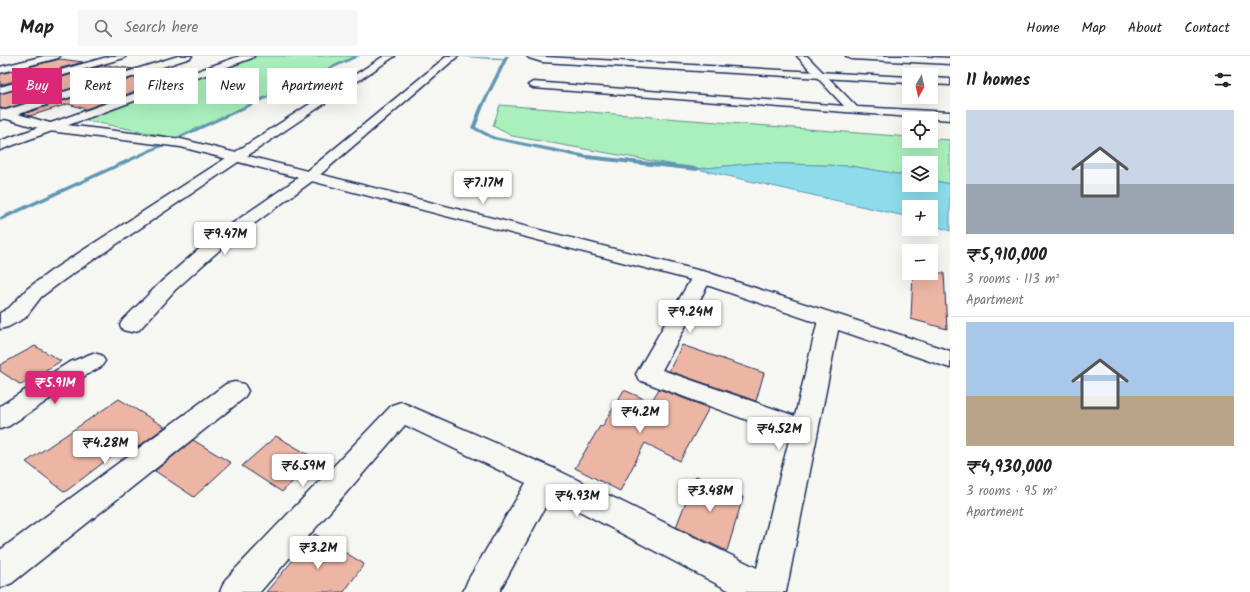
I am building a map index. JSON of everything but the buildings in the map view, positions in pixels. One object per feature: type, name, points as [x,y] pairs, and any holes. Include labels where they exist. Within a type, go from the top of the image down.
[{"type":"street","points":[[0,70],[55,56]]},
{"type":"street","points":[[0,90],[120,56]]},
{"type":"street","points":[[2,114],[187,56]]},
{"type":"street","points":[[0,146],[249,56]]},
{"type":"street","points":[[0,322],[17,313],[34,293],[58,275],[162,204],[237,157],[390,56]]},
{"type":"street","points":[[132,325],[168,286],[219,241],[310,176],[453,56]]},
{"type":"street","points":[[802,56],[822,75],[854,110]]},
{"type":"street","points":[[851,56],[933,58],[950,61]]},
{"type":"street","points":[[539,57],[902,80]]},
{"type":"street","points":[[938,81],[950,82]]},
{"type":"street","points":[[533,85],[950,116]]},
{"type":"street","points":[[2,114],[50,127],[181,143],[702,277],[950,360]]},
{"type":"street","points":[[702,277],[648,374],[804,430]]},
{"type":"street","points":[[237,592],[401,412],[545,478],[768,592],[829,320]]},
{"type":"street","points":[[0,419],[77,369],[93,361]]},
{"type":"street","points":[[0,571],[235,391]]},
{"type":"street","points":[[480,592],[545,478]]},
{"type":"green space","points":[[258,56],[355,56],[329,68],[267,68],[267,96],[259,100],[259,68],[225,68]]},
{"type":"green space","points":[[206,75],[206,104],[250,104],[175,138],[83,120],[134,101],[134,104],[198,104],[198,78]]},
{"type":"green space","points":[[500,105],[902,136],[902,148],[938,148],[938,139],[950,140],[950,184],[938,181],[938,156],[902,156],[902,175],[851,166],[756,163],[697,169],[512,136],[493,126]]},
{"type":"water","points":[[756,163],[851,166],[902,175],[902,192],[938,192],[938,181],[950,184],[950,231],[938,227],[938,200],[902,200],[902,215],[697,169]]},
{"type":"waterway","points":[[0,219],[358,56]]},
{"type":"waterway","points":[[454,56],[506,59]]},
{"type":"waterway","points":[[506,59],[482,106],[473,128],[494,138],[587,157],[697,169]]}]
